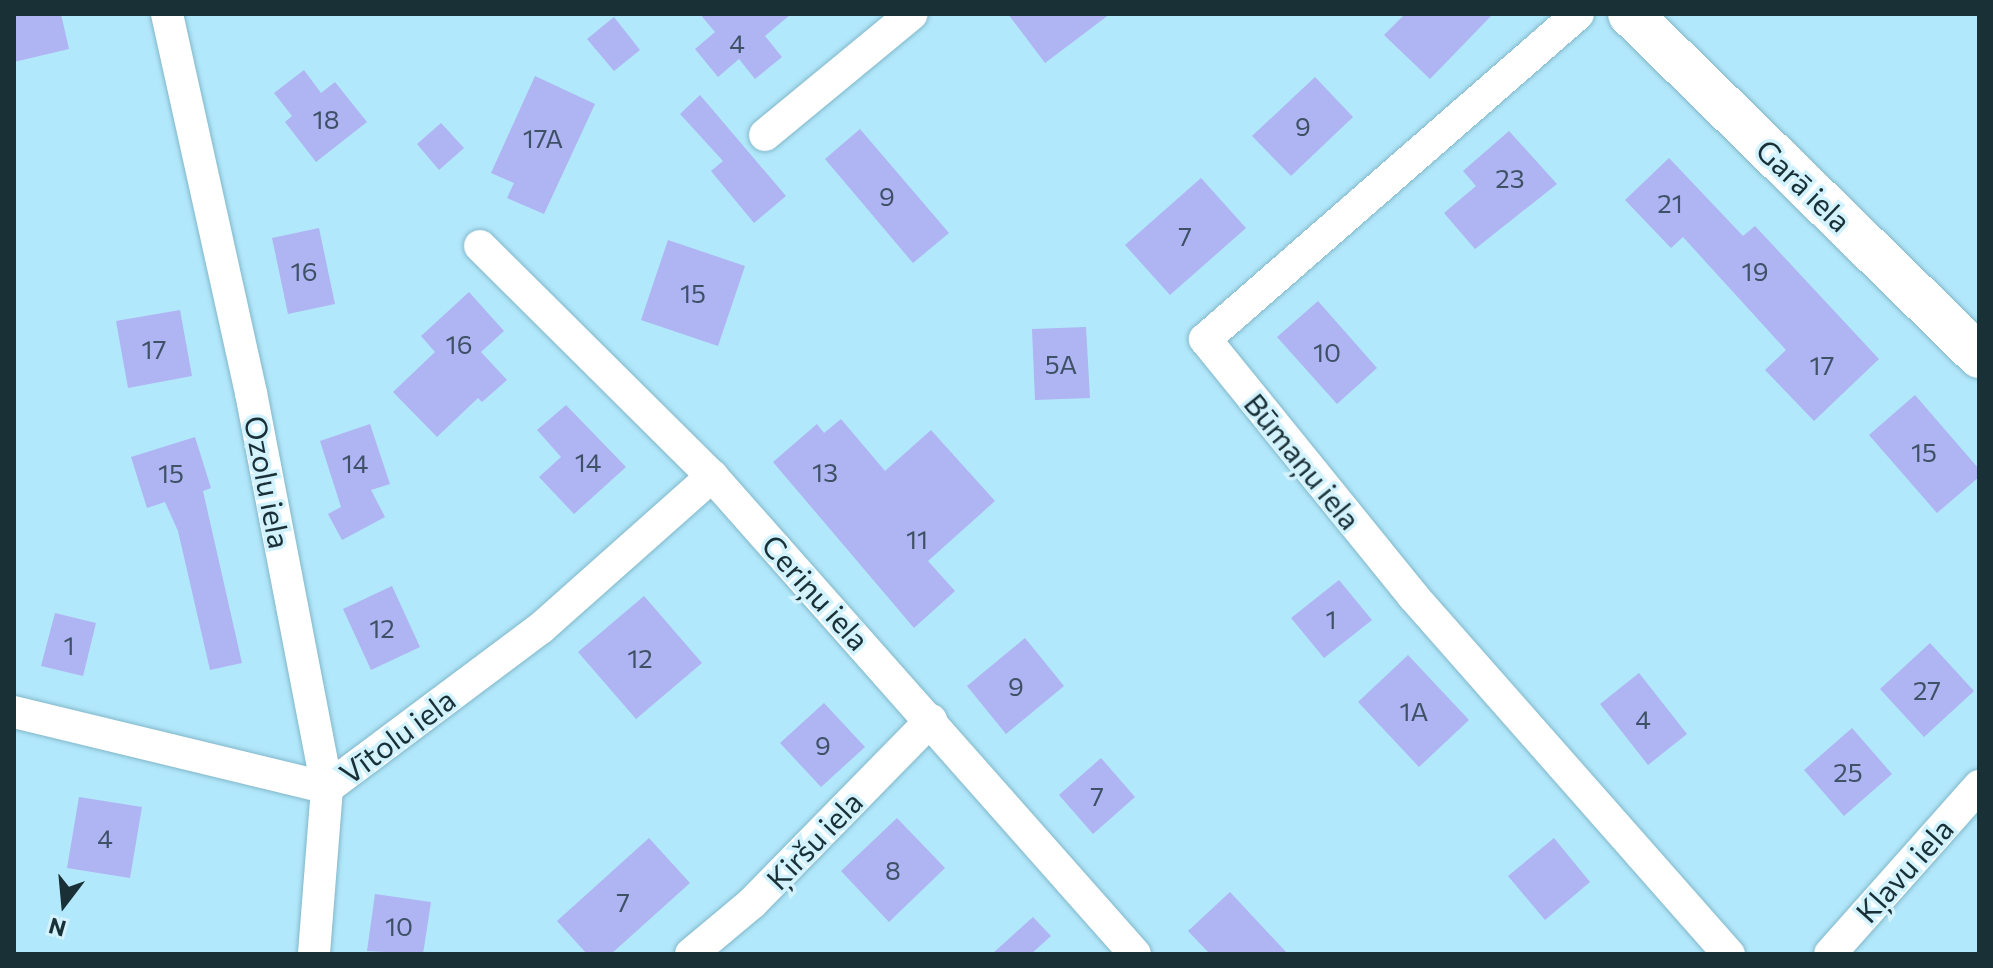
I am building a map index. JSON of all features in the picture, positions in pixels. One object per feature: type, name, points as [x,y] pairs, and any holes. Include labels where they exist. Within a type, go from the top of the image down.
[{"type":"street","name":"Ozolu iela","points":[[167,14],[251,393],[327,788],[314,954]]},
{"type":"street","points":[[765,135],[912,14]]},
{"type":"street","name":"Būmaņu iela","points":[[1578,14],[1205,339],[1413,596],[1729,954]]},
{"type":"street","name":"Garā iela","points":[[1630,14],[1979,356]]},
{"type":"street","name":"Ceriņu iela","points":[[480,246],[712,476],[1135,954]]},
{"type":"street","name":"Vītolu iela","points":[[14,712],[327,788],[541,628],[712,476]]},
{"type":"street","name":"Ķiršu iela","points":[[691,954],[752,903],[931,720]]},
{"type":"street","name":"Kļavu iela","points":[[1830,954],[1979,786]]},
{"type":"building","points":[[14,14],[61,14],[69,49],[14,62]]},
{"type":"building","points":[[700,14],[791,14],[765,36],[782,57],[755,79],[739,59],[718,77],[695,49],[715,32]]},
{"type":"building","points":[[1008,14],[1110,14],[1045,63]]},
{"type":"building","points":[[1405,14],[1493,14],[1430,79],[1384,35]]},
{"type":"building","points":[[614,17],[640,50],[614,71],[587,39]]},
{"type":"building","points":[[304,70],[321,93],[335,82],[367,122],[316,162],[285,122],[292,116],[274,93]]},
{"type":"building","points":[[535,76],[595,104],[544,214],[507,198],[514,183],[491,173]]},
{"type":"building","points":[[1315,77],[1353,117],[1291,176],[1252,136]]},
{"type":"building","points":[[700,95],[786,196],[754,223],[711,171],[723,161],[680,114]]},
{"type":"building","points":[[441,123],[464,148],[439,170],[417,144]]},
{"type":"building","points":[[860,129],[949,233],[913,263],[825,159]]},
{"type":"building","points":[[1509,131],[1557,184],[1475,249],[1444,213],[1476,186],[1463,171]]},
{"type":"building","points":[[1669,158],[1743,236],[1755,226],[1879,359],[1814,421],[1765,370],[1786,350],[1683,237],[1671,248],[1625,200]]},
{"type":"building","points":[[1201,178],[1246,228],[1170,295],[1125,245]]},
{"type":"building","points":[[319,228],[335,304],[288,314],[272,238]]},
{"type":"building","points":[[668,240],[745,266],[718,346],[641,320]]},
{"type":"building","points":[[469,292],[504,331],[481,352],[507,380],[482,402],[478,398],[437,437],[393,392],[435,352],[421,336]]},
{"type":"building","points":[[1318,301],[1377,368],[1337,404],[1277,337]]},
{"type":"building","points":[[180,310],[192,376],[128,388],[116,321]]},
{"type":"building","points":[[1086,327],[1090,398],[1035,400],[1032,329]]},
{"type":"building","points":[[1915,395],[1979,469],[1979,477],[1937,513],[1869,435]]},
{"type":"building","points":[[566,405],[626,467],[574,514],[539,477],[561,457],[537,430]]},
{"type":"building","points":[[841,419],[885,471],[931,430],[995,501],[928,561],[955,591],[914,628],[773,462],[817,424],[824,433]]},
{"type":"building","points":[[370,424],[390,484],[371,490],[385,517],[342,540],[328,514],[341,507],[320,441]]},
{"type":"building","points":[[195,437],[211,488],[203,491],[242,663],[210,670],[178,531],[165,502],[147,508],[131,457]]},
{"type":"building","points":[[1339,580],[1372,620],[1324,658],[1291,618]]},
{"type":"building","points":[[392,586],[420,647],[371,670],[343,609]]},
{"type":"building","points":[[644,596],[702,663],[636,719],[578,652]]},
{"type":"building","points":[[55,613],[96,623],[83,676],[41,666]]},
{"type":"building","points":[[1025,638],[1064,686],[1006,734],[967,686]]},
{"type":"building","points":[[1930,643],[1974,691],[1924,737],[1880,689]]},
{"type":"building","points":[[1408,655],[1469,720],[1419,767],[1358,702]]},
{"type":"building","points":[[1639,673],[1687,734],[1648,765],[1600,704]]},
{"type":"building","points":[[824,703],[865,747],[821,787],[780,743]]},
{"type":"building","points":[[1852,728],[1892,774],[1844,816],[1804,770]]},
{"type":"building","points":[[1101,758],[1135,797],[1093,834],[1059,795]]},
{"type":"building","points":[[79,797],[142,807],[130,878],[67,868]]},
{"type":"building","points":[[897,818],[945,868],[889,922],[841,871]]},
{"type":"building","points":[[649,838],[690,883],[611,954],[587,954],[557,921]]},
{"type":"building","points":[[1554,838],[1590,882],[1545,920],[1508,876]]},
{"type":"building","points":[[1230,892],[1288,954],[1210,954],[1188,931]]},
{"type":"building","points":[[375,894],[431,902],[423,954],[367,951]]},
{"type":"building","points":[[1033,917],[1051,936],[1031,954],[992,954]]}]
